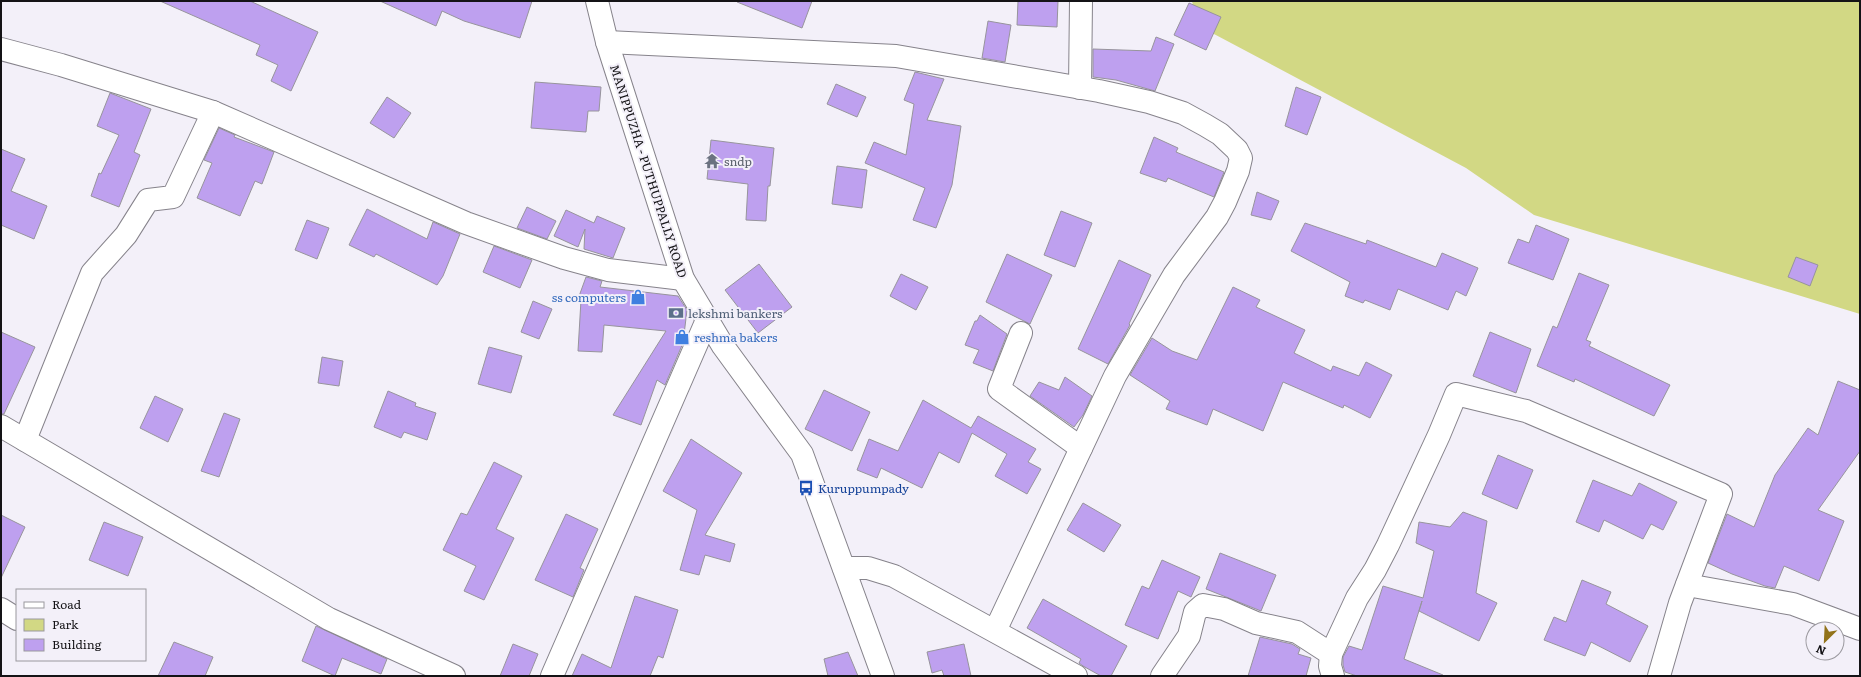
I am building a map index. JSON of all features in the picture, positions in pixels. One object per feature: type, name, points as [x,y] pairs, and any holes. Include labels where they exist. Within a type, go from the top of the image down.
[{"type":"street","name":"MANIPPUZHA - PUTHUPPALLY ROAD","points":[[597,1],[607,42],[683,279],[723,346],[802,454],[883,676]]},
{"type":"street","points":[[1080,88],[1081,1]]},
{"type":"street","points":[[607,42],[896,56],[1080,88],[1149,102],[1183,113],[1220,134],[1237,150],[1241,158],[1238,171],[1218,217],[1174,275],[1115,376],[995,631]]},
{"type":"street","points":[[1,49],[61,65],[213,112],[474,226],[564,258],[608,270],[683,279]]},
{"type":"street","points":[[25,440],[92,273],[126,235],[148,200],[173,198],[213,112]]},
{"type":"street","points":[[552,676],[707,320]]},
{"type":"street","points":[[1021,333],[999,389],[1081,448]]},
{"type":"street","points":[[1333,676],[1330,666],[1331,654],[1356,598],[1375,570],[1388,545],[1440,435],[1456,394],[1526,410],[1721,494],[1687,585],[1659,676]]},
{"type":"street","points":[[1,426],[329,619],[454,676]]},
{"type":"street","points":[[844,568],[868,568],[894,576],[1076,676]]},
{"type":"street","points":[[1687,585],[1793,604],[1860,630]]},
{"type":"street","points":[[1162,676],[1189,636],[1195,612],[1204,605],[1224,609],[1256,623],[1298,632],[1331,654]]},
{"type":"street","points":[[1,608],[16,618]]},
{"type":"green space","points":[[1192,1],[1860,1],[1860,314],[1534,215],[1466,168],[1197,25]]},
{"type":"building","points":[[160,1],[250,1],[318,32],[291,91],[271,81],[278,65],[256,55],[260,45]]},
{"type":"building","points":[[380,1],[532,1],[520,38],[464,21],[442,11],[436,26]]},
{"type":"building","points":[[737,1],[812,1],[802,28]]},
{"type":"building","points":[[1018,1],[1058,1],[1057,27],[1017,25]]},
{"type":"building","points":[[1189,3],[1221,17],[1206,50],[1174,35]]},
{"type":"building","points":[[988,21],[1011,25],[1005,62],[982,58]]},
{"type":"building","points":[[1156,37],[1174,44],[1155,91],[1116,80],[1093,77],[1093,49],[1151,51]]},
{"type":"building","points":[[915,72],[944,79],[927,120],[961,126],[952,185],[936,228],[913,220],[925,188],[865,163],[874,142],[906,155],[914,104],[904,100]]},
{"type":"building","points":[[535,82],[601,87],[599,111],[588,111],[586,132],[531,128]]},
{"type":"building","points":[[836,84],[866,97],[857,117],[827,104]]},
{"type":"building","points":[[1296,87],[1321,97],[1307,135],[1285,126]]},
{"type":"building","points":[[110,93],[151,109],[134,152],[140,155],[119,207],[91,196],[99,173],[101,174],[119,135],[97,126]]},
{"type":"building","points":[[387,97],[411,113],[394,138],[370,123]]},
{"type":"building","points":[[219,128],[235,135],[234,137],[274,152],[262,184],[255,181],[240,216],[197,198],[212,163],[204,160]]},
{"type":"building","points":[[1154,137],[1178,148],[1176,152],[1224,172],[1214,197],[1168,178],[1166,182],[1140,173]]},
{"type":"building","points":[[711,140],[774,148],[770,186],[768,186],[766,221],[746,220],[748,184],[707,179]]},
{"type":"building","points":[[1,149],[25,159],[11,191],[47,206],[34,239],[1,225]]},
{"type":"building","points":[[837,166],[867,170],[862,208],[832,204]]},
{"type":"building","points":[[1257,192],[1279,201],[1271,220],[1251,215]]},
{"type":"building","points":[[527,207],[556,221],[547,239],[517,228]]},
{"type":"building","points":[[367,209],[427,239],[433,222],[460,234],[443,276],[437,285],[376,254],[374,257],[349,245]]},
{"type":"building","points":[[566,210],[594,223],[597,216],[625,228],[613,258],[584,249],[585,229],[578,247],[554,236]]},
{"type":"building","points":[[1061,211],[1092,223],[1075,267],[1044,255]]},
{"type":"building","points":[[307,220],[329,228],[317,259],[295,250]]},
{"type":"building","points":[[1305,223],[1366,244],[1367,240],[1436,267],[1442,253],[1478,268],[1466,296],[1456,291],[1448,310],[1398,289],[1390,310],[1365,300],[1363,303],[1345,296],[1350,282],[1291,251]]},
{"type":"building","points":[[1536,225],[1569,239],[1553,280],[1508,263],[1518,239],[1529,243]]},
{"type":"building","points":[[494,246],[532,260],[520,288],[483,272]]},
{"type":"building","points":[[1007,254],[1052,275],[1030,324],[986,302]]},
{"type":"building","points":[[1796,257],[1818,265],[1810,286],[1788,277]]},
{"type":"building","points":[[1119,260],[1151,275],[1129,324],[1130,325],[1108,364],[1078,349]]},
{"type":"building","points":[[759,264],[792,307],[758,333],[725,290]]},
{"type":"building","points":[[1579,273],[1609,285],[1586,340],[1591,342],[1589,346],[1670,385],[1654,416],[1575,379],[1574,382],[1537,366],[1553,326],[1557,328]]},
{"type":"building","points":[[901,274],[928,287],[916,310],[890,296]]},
{"type":"building","points":[[586,277],[602,281],[600,287],[678,296],[687,310],[683,343],[665,385],[657,380],[641,425],[613,415],[666,331],[604,325],[602,352],[578,351],[581,300],[578,299]]},
{"type":"building","points":[[1233,287],[1260,300],[1256,307],[1305,330],[1294,353],[1331,371],[1333,366],[1359,376],[1366,362],[1392,375],[1370,418],[1344,405],[1343,408],[1283,382],[1263,431],[1213,409],[1207,425],[1166,409],[1170,401],[1130,375],[1152,338],[1172,351],[1197,360]]},
{"type":"building","points":[[533,301],[552,309],[539,339],[521,332]]},
{"type":"building","points":[[980,315],[1007,334],[993,371],[973,363],[979,350],[965,345],[975,321],[977,321]]},
{"type":"building","points":[[1,332],[35,347],[4,414],[1,414]]},
{"type":"building","points":[[1490,332],[1531,349],[1516,393],[1473,376]]},
{"type":"building","points":[[489,347],[522,356],[511,393],[478,384]]},
{"type":"building","points":[[322,357],[343,361],[339,386],[318,383]]},
{"type":"building","points":[[1065,377],[1092,396],[1083,415],[1074,427],[1030,396],[1039,382],[1059,390]]},
{"type":"building","points":[[1838,381],[1860,390],[1860,451],[1818,510],[1844,521],[1819,581],[1784,566],[1775,588],[1732,574],[1708,563],[1727,514],[1754,527],[1775,475],[1808,428],[1818,435]]},
{"type":"building","points":[[824,390],[870,412],[852,451],[805,429]]},
{"type":"building","points":[[388,391],[416,403],[415,406],[436,413],[427,440],[404,432],[401,438],[374,427]]},
{"type":"building","points":[[155,396],[183,409],[168,442],[140,428]]},
{"type":"building","points":[[923,400],[971,428],[978,416],[1036,449],[1028,462],[1041,469],[1027,494],[995,476],[1007,454],[972,433],[959,463],[939,452],[922,488],[881,468],[877,478],[857,470],[869,439],[898,451]]},
{"type":"building","points":[[224,413],[240,419],[219,477],[201,471]]},
{"type":"building","points":[[691,439],[742,473],[705,535],[735,544],[730,562],[705,555],[699,575],[680,570],[697,510],[663,491]]},
{"type":"building","points":[[1498,455],[1533,470],[1517,509],[1482,494]]},
{"type":"building","points":[[494,462],[522,476],[496,529],[514,538],[484,600],[464,591],[476,566],[443,550],[461,513],[467,515]]},
{"type":"building","points":[[1593,480],[1632,496],[1639,483],[1677,502],[1663,530],[1651,524],[1643,539],[1604,520],[1599,532],[1576,522]]},
{"type":"building","points":[[1083,503],[1121,525],[1104,552],[1067,530]]},
{"type":"building","points":[[1463,512],[1487,521],[1476,593],[1497,603],[1479,641],[1419,611],[1422,601],[1404,659],[1443,676],[1357,676],[1345,672],[1343,657],[1349,646],[1362,650],[1383,586],[1423,598],[1434,551],[1416,543],[1419,522],[1450,527]]},
{"type":"building","points":[[566,514],[598,529],[580,568],[584,570],[573,597],[535,580]]},
{"type":"building","points":[[1,515],[25,527],[1,578]]},
{"type":"building","points":[[104,522],[143,537],[128,576],[89,560]]},
{"type":"building","points":[[1220,553],[1276,575],[1261,611],[1206,589]]},
{"type":"building","points":[[1162,560],[1200,577],[1191,597],[1178,591],[1158,639],[1125,625],[1142,586],[1149,589]]},
{"type":"building","points":[[1582,580],[1611,592],[1606,604],[1648,626],[1630,662],[1591,642],[1585,656],[1544,640],[1554,617],[1566,622]]},
{"type":"building","points":[[635,596],[678,610],[663,658],[658,656],[650,676],[572,676],[582,654],[611,668]]},
{"type":"building","points":[[1043,599],[1127,646],[1111,676],[1101,676],[1083,666],[1079,663],[1081,659],[1027,628]]},
{"type":"building","points":[[316,626],[387,659],[381,674],[342,658],[335,676],[302,661]]},
{"type":"building","points":[[1260,637],[1292,644],[1300,649],[1298,654],[1311,658],[1306,676],[1248,676]]},
{"type":"building","points":[[174,642],[213,657],[205,676],[158,676]]},
{"type":"building","points":[[513,644],[538,654],[529,676],[500,676]]},
{"type":"building","points":[[964,644],[971,676],[944,676],[942,670],[932,673],[927,652]]},
{"type":"building","points":[[848,652],[858,676],[828,676],[824,659]]},
{"type":"place","name":"sndp","points":[[712,161]]},
{"type":"place","name":"ss computers","points":[[638,297]]},
{"type":"place","name":"lekshmi bankers","points":[[676,313]]},
{"type":"place","name":"reshma bakers","points":[[682,337]]},
{"type":"place","name":"Kuruppumpady","points":[[806,488]]}]
